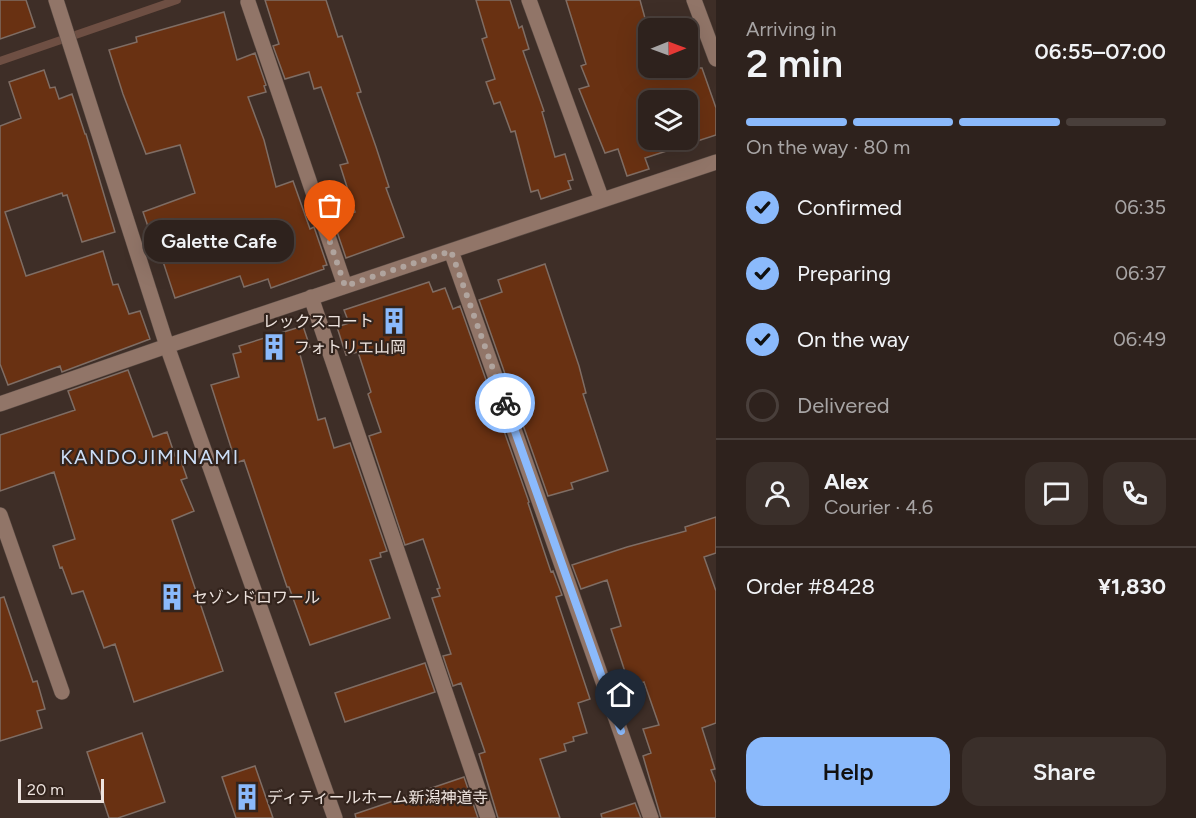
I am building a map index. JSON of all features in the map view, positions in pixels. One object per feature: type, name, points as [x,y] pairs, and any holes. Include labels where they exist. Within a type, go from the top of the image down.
[{"type":"street","points":[[56,0],[167,346],[335,818]]},
{"type":"street","points":[[529,0],[602,200]]},
{"type":"street","points":[[694,0],[716,58]]},
{"type":"street","points":[[248,2],[345,286]]},
{"type":"street","points":[[0,404],[716,162]]},
{"type":"street","points":[[451,251],[651,818]]},
{"type":"street","points":[[311,297],[488,818]]},
{"type":"street","points":[[0,515],[62,692]]},
{"type":"building","points":[[0,0],[26,0],[35,27],[0,39]]},
{"type":"building","points":[[265,0],[326,0],[338,37],[342,36],[361,92],[357,93],[389,187],[386,188],[404,237],[346,258],[333,220],[355,212],[340,165],[348,163],[321,87],[314,89],[309,72],[285,79],[273,46],[279,44]]},
{"type":"building","points":[[476,0],[510,0],[529,49],[523,51],[544,111],[542,112],[555,157],[565,154],[573,180],[568,181],[571,189],[541,199],[538,190],[531,192],[515,131],[511,132],[500,102],[494,104],[486,82],[495,79],[482,39],[487,37]]},
{"type":"building","points":[[566,0],[640,0],[645,18],[638,18],[638,78],[698,78],[698,68],[702,68],[716,108],[716,135],[698,141],[698,90],[638,90],[638,150],[670,150],[645,158],[649,169],[627,176],[618,149],[605,153],[579,89],[589,86],[581,66],[586,64]]},
{"type":"building","points":[[224,12],[237,60],[255,53],[266,85],[264,86],[266,92],[248,97],[264,140],[276,187],[293,181],[310,229],[314,227],[327,265],[323,266],[324,269],[271,288],[268,279],[244,287],[240,276],[175,298],[155,237],[152,238],[143,212],[195,193],[180,145],[146,154],[109,50],[137,42],[136,37]]},
{"type":"building","points":[[44,70],[50,88],[55,87],[59,99],[72,94],[115,232],[82,242],[67,195],[63,196],[62,193],[5,212],[26,276],[103,251],[113,285],[118,284],[129,314],[140,311],[150,339],[62,372],[60,366],[8,385],[0,364],[0,126],[21,118],[9,82]]},
{"type":"building","points":[[545,264],[579,366],[586,393],[583,394],[608,471],[571,483],[573,489],[548,496],[479,300],[502,292],[498,280]]},
{"type":"building","points":[[429,282],[433,292],[445,288],[453,309],[460,306],[529,502],[551,572],[553,571],[562,595],[556,597],[590,699],[578,703],[587,733],[573,737],[574,741],[564,744],[566,751],[540,759],[560,818],[498,818],[479,754],[485,752],[461,683],[453,686],[443,656],[451,654],[432,598],[440,596],[437,589],[440,588],[423,539],[405,545],[369,436],[381,432],[368,394],[371,392],[358,352],[346,355],[337,327],[349,323],[344,310]]},
{"type":"building","points":[[303,326],[310,347],[299,351],[318,420],[325,418],[334,448],[350,443],[387,551],[380,553],[381,557],[370,560],[390,618],[310,645],[289,587],[287,587],[244,460],[236,463],[211,385],[239,377],[233,354],[241,352],[239,346]]},
{"type":"building","points":[[128,370],[153,437],[167,432],[175,456],[179,455],[187,478],[181,480],[194,511],[172,520],[223,671],[134,702],[115,644],[104,648],[83,591],[72,594],[62,567],[60,568],[53,546],[75,539],[54,472],[0,491],[0,435],[75,410],[68,391]]},
{"type":"building","points":[[716,517],[716,553],[704,557],[716,591],[716,723],[702,728],[715,769],[711,770],[716,783],[716,818],[661,818],[643,756],[651,753],[643,729],[659,725],[644,682],[630,687],[611,629],[621,626],[607,580],[581,589],[572,565],[686,531],[685,527]]},
{"type":"building","points":[[4,597],[33,682],[37,681],[45,709],[37,711],[42,728],[0,741],[0,598]]},
{"type":"building","points":[[425,663],[435,692],[345,722],[335,693]]},
{"type":"building","points":[[142,733],[165,802],[118,818],[109,818],[87,752]]},
{"type":"building","name":"ディティールホーム新潟神道寺","points":[[255,766],[273,818],[236,818],[222,777]]},
{"type":"building","points":[[464,777],[478,818],[356,818],[355,814]]},
{"type":"building","points":[[635,803],[641,818],[602,818],[601,814]]},
{"type":"waterway","points":[[0,61],[177,0]]},
{"type":"way so far","points":[[330,242],[345,286],[451,251],[505,403]]},
{"type":"place","name":"Galette Cafe","points":[[330,242]]},
{"type":"place","name":"レックスコート","points":[[394,321]]},
{"type":"place","name":"フォトリエ山岡","points":[[274,347]]},
{"type":"place","name":"セゾンドロワール","points":[[172,597]]},
{"type":"place","name":"ディティールホーム新潟神道寺","points":[[247,797]]},
{"type":"district","name":"KANDOJIMINAMI","points":[[150,457]]},
{"type":"route","points":[[505,403],[621,731]]}]
